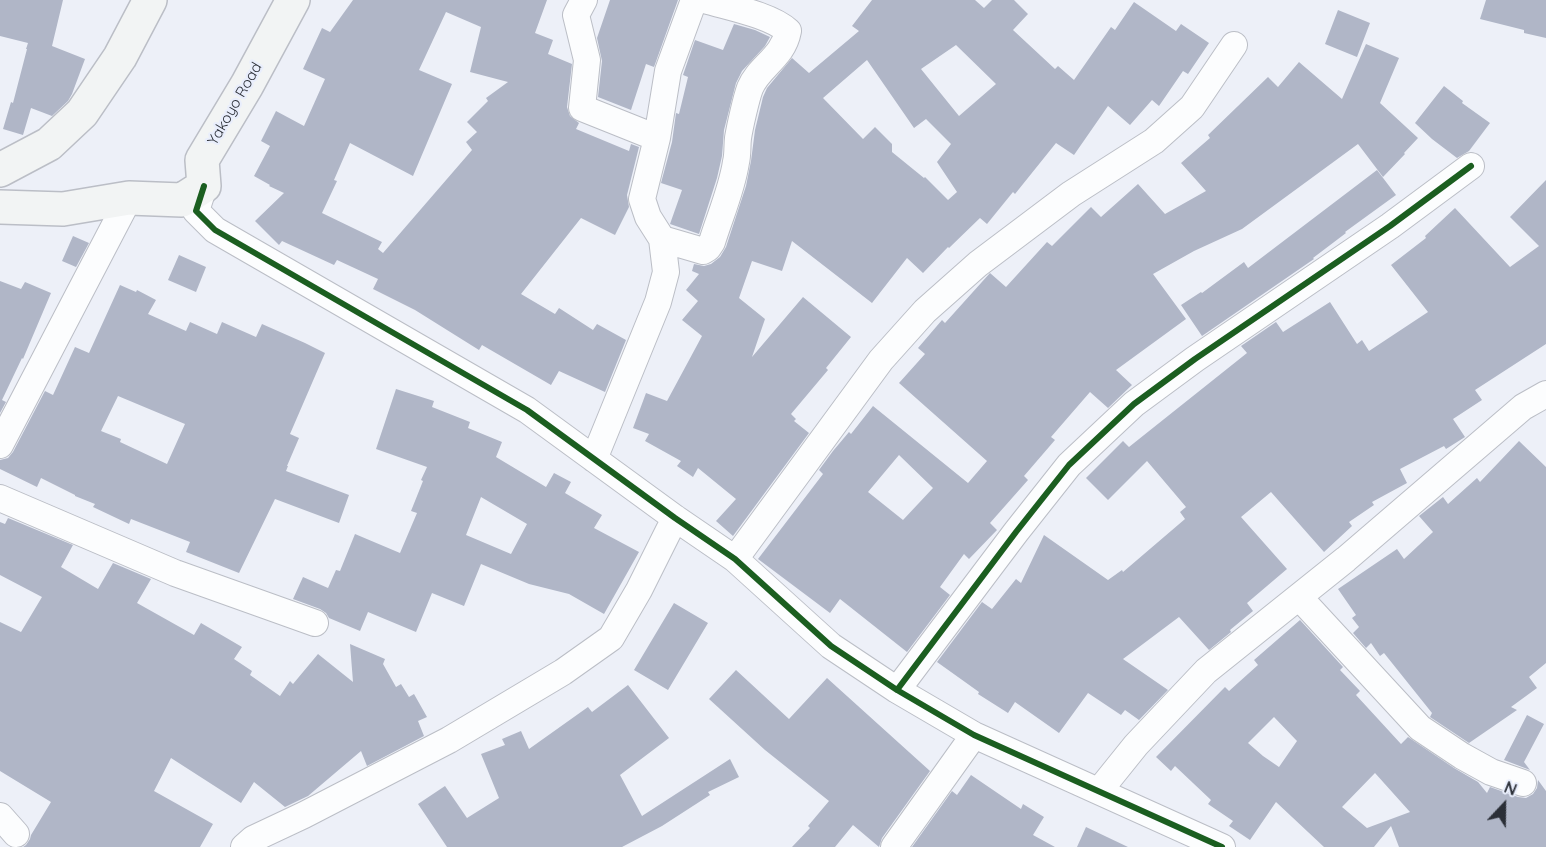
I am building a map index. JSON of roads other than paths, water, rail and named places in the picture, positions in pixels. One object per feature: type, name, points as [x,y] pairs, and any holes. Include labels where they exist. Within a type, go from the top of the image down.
[{"type":"main road","points":[[0,170],[49,144],[82,113],[120,57],[150,0]]},
{"type":"main road","name":"Yakoyo Road","points":[[204,186],[202,160],[247,85],[293,0]]},
{"type":"main road","points":[[0,207],[63,209],[129,198],[182,200],[204,186]]},
{"type":"street","points":[[584,0],[576,15],[587,60],[582,108],[657,138]]},
{"type":"street","points":[[594,459],[658,302],[666,272],[662,239],[648,217],[642,199],[657,138],[668,71],[694,0]]},
{"type":"street","points":[[662,239],[703,251],[712,242],[732,181],[738,137],[750,87],[776,57],[786,40],[788,31],[782,25],[765,17],[705,0]]},
{"type":"street","points":[[735,560],[881,360],[925,311],[978,264],[1071,194],[1154,141],[1192,106],[1234,45]]},
{"type":"street","points":[[897,690],[1069,465],[1134,404],[1195,359],[1390,226],[1472,166]]},
{"type":"street","points":[[204,186],[196,211],[215,230],[526,410],[735,560],[831,645],[897,690],[974,735],[1222,847]]},
{"type":"street","points":[[0,445],[129,198]]},
{"type":"street","points":[[1099,791],[1136,745],[1206,671],[1346,559],[1523,407],[1546,394]]},
{"type":"street","points":[[0,498],[176,573],[315,623]]},
{"type":"street","points":[[244,847],[253,839],[449,740],[563,672],[611,638],[639,590],[675,519]]},
{"type":"street","points":[[1299,597],[1420,728],[1491,772],[1522,783]]},
{"type":"street","points":[[894,847],[974,735]]}]
